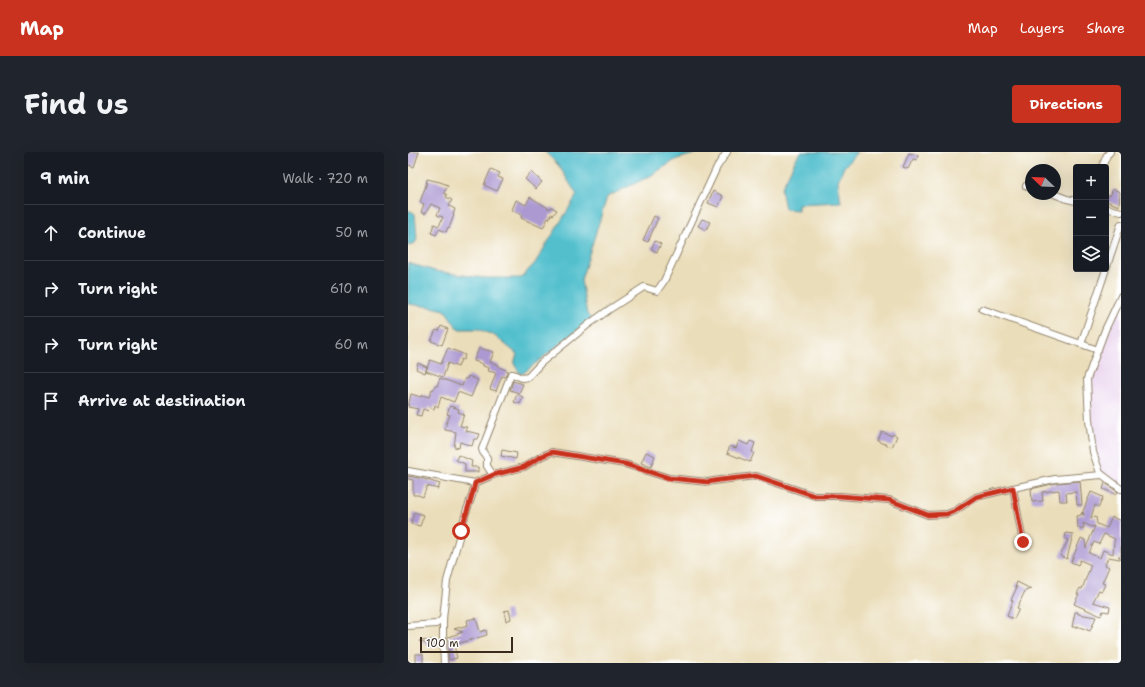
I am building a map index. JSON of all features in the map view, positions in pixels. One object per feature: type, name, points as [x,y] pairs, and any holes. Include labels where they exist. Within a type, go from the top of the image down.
[{"type":"street","points":[[493,475],[487,466],[487,458],[482,449],[511,373],[522,378],[528,377],[541,363],[610,309],[644,287],[657,291],[664,281],[717,167],[727,152]]},
{"type":"street","points":[[1103,164],[1110,152]]},
{"type":"street","points":[[1061,196],[1073,200]]},
{"type":"street","points":[[1109,209],[1121,212]]},
{"type":"street","points":[[1081,344],[1121,224]]},
{"type":"street","points":[[1121,296],[1105,330],[1087,379],[1089,420],[1093,452],[1100,473],[1121,489]]},
{"type":"street","points":[[982,309],[1098,350]]},
{"type":"street","points":[[408,471],[475,483],[493,475],[524,467],[552,452],[625,464],[669,478],[708,482],[756,476],[815,496],[840,496],[889,500],[928,515],[947,514],[955,511],[976,497],[1013,488],[1055,479],[1102,475]]},
{"type":"street","points":[[444,663],[443,619],[447,581],[475,483]]},
{"type":"street","points":[[1013,488],[1023,542]]},
{"type":"street","points":[[408,626],[436,624],[443,619]]},
{"type":"shaded area","points":[[1121,298],[1121,488],[1100,473],[1093,452],[1088,379]]},
{"type":"water","points":[[545,152],[695,152],[695,154],[677,159],[650,176],[607,197],[581,280],[587,314],[591,319],[521,375],[514,364],[517,354],[495,336],[478,329],[458,329],[445,310],[408,304],[408,263],[435,271],[484,278],[521,278],[535,263],[577,195],[559,166]]},
{"type":"water","points":[[801,152],[857,152],[844,167],[838,181],[841,202],[798,204],[798,210],[785,209],[781,189]]},
{"type":"water","points":[[408,211],[415,214],[417,239],[415,243],[408,246]]},
{"type":"building","points":[[408,152],[419,152],[414,167],[408,165]]},
{"type":"building","points":[[909,153],[918,155],[917,160],[913,159],[908,169],[903,167]]},
{"type":"building","points":[[491,169],[500,173],[498,177],[503,179],[497,191],[484,185]]},
{"type":"building","points":[[531,172],[542,182],[536,189],[525,179]]},
{"type":"building","points":[[427,179],[448,185],[444,193],[447,195],[446,197],[452,200],[449,206],[455,209],[449,228],[448,227],[446,232],[439,229],[436,235],[431,233],[434,224],[439,226],[443,217],[437,215],[440,208],[431,204],[425,214],[421,212],[424,204],[420,202]]},
{"type":"building","points":[[1113,189],[1120,192],[1119,206],[1109,202]]},
{"type":"building","points":[[713,191],[723,196],[718,207],[708,203]]},
{"type":"building","points":[[530,197],[550,209],[551,207],[557,210],[553,215],[551,214],[543,228],[521,218],[522,215],[512,210],[516,200],[526,205]]},
{"type":"building","points":[[654,216],[658,218],[648,242],[643,240]]},
{"type":"building","points":[[702,219],[710,222],[706,230],[698,226]]},
{"type":"building","points":[[655,241],[661,244],[657,252],[651,249]]},
{"type":"building","points":[[441,326],[448,329],[442,345],[431,341],[436,330],[439,331]]},
{"type":"building","points":[[448,348],[465,355],[463,360],[461,359],[458,367],[448,363],[443,377],[426,371],[430,360],[441,364]]},
{"type":"building","points":[[479,348],[494,352],[490,362],[499,365],[499,367],[508,371],[505,377],[502,376],[496,391],[490,389],[496,373],[488,371],[489,368],[474,361]]},
{"type":"building","points":[[418,363],[427,367],[425,373],[416,369]]},
{"type":"building","points":[[468,376],[478,380],[471,397],[458,392],[454,402],[441,397],[438,407],[435,405],[434,409],[429,407],[428,411],[423,409],[421,416],[416,415],[418,409],[408,407],[411,394],[421,397],[422,395],[429,397],[432,389],[433,390],[435,386],[437,386],[440,378],[462,386],[465,378],[467,379]]},
{"type":"building","points":[[513,381],[523,384],[519,393],[510,390]]},
{"type":"building","points":[[517,394],[523,397],[520,404],[514,402]]},
{"type":"building","points":[[450,406],[459,409],[458,412],[464,414],[460,426],[467,427],[466,431],[480,434],[478,439],[474,439],[472,446],[460,442],[459,448],[454,447],[456,432],[445,430],[450,415],[447,414]]},
{"type":"building","points":[[882,432],[892,436],[893,434],[897,436],[892,447],[878,441]]},
{"type":"building","points":[[739,441],[748,445],[750,441],[755,443],[752,452],[754,453],[750,462],[727,453],[730,446],[736,448]]},
{"type":"building","points":[[502,450],[517,453],[516,459],[501,456]]},
{"type":"building","points":[[646,452],[655,456],[651,467],[641,463]]},
{"type":"building","points":[[458,455],[472,461],[471,467],[478,467],[478,472],[465,472],[465,464],[456,460]]},
{"type":"building","points":[[408,476],[440,484],[438,489],[427,486],[423,497],[413,495],[413,480],[408,479]]},
{"type":"building","points":[[1080,481],[1082,505],[1077,505],[1076,492],[1066,493],[1067,501],[1060,501],[1059,490],[1042,492],[1043,501],[1032,502],[1031,489],[1056,483]]},
{"type":"building","points":[[1105,483],[1118,492],[1117,495],[1103,489]]},
{"type":"building","points":[[1091,492],[1103,497],[1099,507],[1095,505],[1091,518],[1096,517],[1097,524],[1107,528],[1112,517],[1121,521],[1121,556],[1118,556],[1121,558],[1108,557],[1105,565],[1109,567],[1102,583],[1105,584],[1102,591],[1099,590],[1093,602],[1110,607],[1109,612],[1103,611],[1101,616],[1074,604],[1080,588],[1082,589],[1091,565],[1080,560],[1078,565],[1071,562],[1081,538],[1085,540],[1086,548],[1095,526],[1092,527],[1083,523],[1084,528],[1078,528],[1077,516],[1081,515],[1082,512],[1084,515],[1083,511]],"holes":[[[1104,534],[1115,539],[1113,554],[1103,550],[1100,558],[1089,553],[1094,542],[1099,544]]]},
{"type":"building","points":[[414,512],[424,515],[420,526],[411,524]]},
{"type":"building","points":[[1066,533],[1073,534],[1067,559],[1060,556],[1068,540],[1065,539]]},
{"type":"building","points":[[1017,582],[1031,589],[1025,591],[1017,608],[1019,609],[1014,619],[1007,616],[1013,601],[1011,600],[1017,587],[1015,587]]},
{"type":"building","points":[[509,610],[511,619],[506,621],[504,611]]},
{"type":"building","points":[[1075,612],[1078,612],[1078,614],[1096,617],[1090,631],[1077,626],[1072,627]]},
{"type":"building","points":[[476,618],[480,632],[486,630],[487,635],[454,645],[457,658],[449,660],[448,651],[450,651],[448,637],[463,632],[454,629],[468,625],[467,620]]},
{"type":"building","points":[[434,640],[435,646],[419,641]]},
{"type":"building","points":[[416,654],[423,654],[423,663],[416,663]]},
{"type":"route","points":[[461,531],[475,483],[493,475],[524,467],[552,452],[625,464],[669,478],[708,482],[756,476],[815,496],[840,496],[889,500],[928,515],[947,514],[955,511],[976,497],[1013,488],[1023,542]]}]
